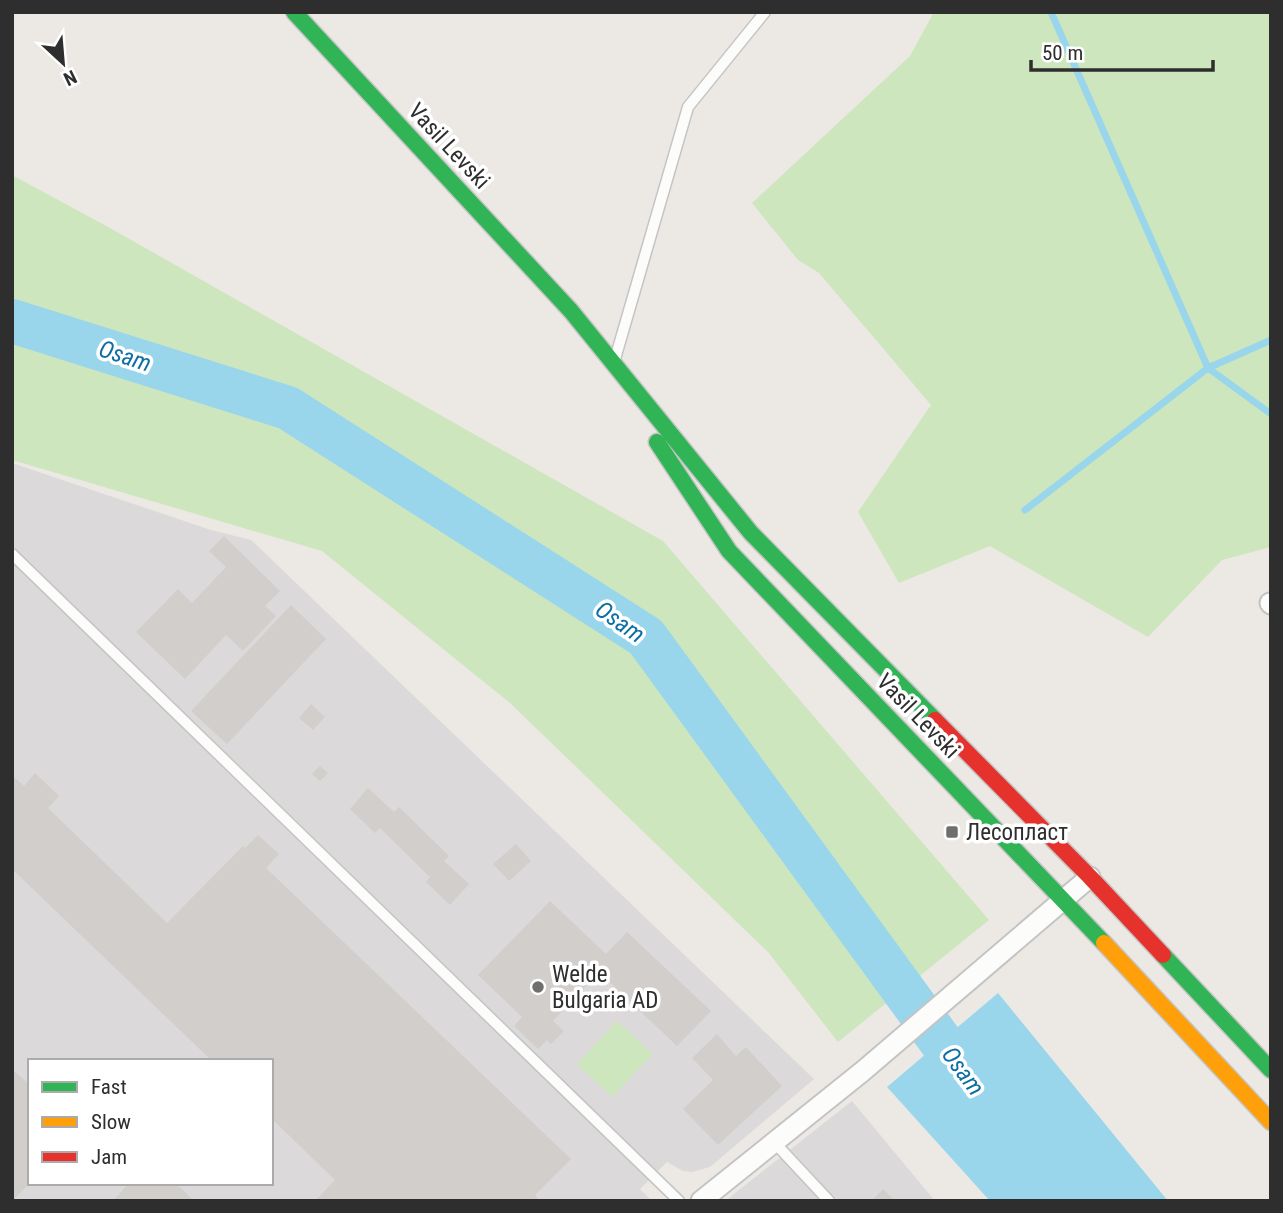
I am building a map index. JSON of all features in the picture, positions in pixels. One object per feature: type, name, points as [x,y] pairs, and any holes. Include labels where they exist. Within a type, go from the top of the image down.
[{"type":"main road","name":"Vasil Levski","points":[[294,12],[571,311],[751,533],[1090,877],[1271,1070]]},
{"type":"main road","name":"Vasil Levski","points":[[571,311],[729,551],[1271,1122]]},
{"type":"street","points":[[701,1201],[863,1071],[1090,877]]},
{"type":"lane","points":[[614,363],[688,107],[765,12]]},
{"type":"lane","points":[[12,554],[679,1201]]},
{"type":"lane","points":[[774,1142],[829,1201]]},
{"type":"shaded area","name":"Welde Bulgaria AD","points":[[12,463],[211,530],[251,540],[814,1079],[710,1167],[692,1172],[683,1171],[667,1162],[640,1189],[652,1201],[12,1201]]},
{"type":"shaded area","points":[[852,1101],[935,1201],[725,1201]]},
{"type":"green space","points":[[934,12],[1271,12],[1271,547],[1222,560],[1148,637],[990,546],[899,583],[858,512],[931,405],[819,273],[798,260],[752,203],[910,56]]},
{"type":"green space","points":[[12,175],[663,541],[989,920],[838,1042],[768,952],[510,703],[322,551],[12,460]]},
{"type":"green space","points":[[617,1021],[653,1054],[612,1097],[577,1064]]},
{"type":"water","points":[[998,993],[1168,1201],[990,1201],[887,1087]]},
{"type":"building","points":[[224,536],[280,591],[265,606],[276,616],[243,651],[226,635],[185,679],[136,632],[178,589],[192,603],[226,567],[209,551]]},
{"type":"building","points":[[291,605],[326,639],[227,744],[191,711]]},
{"type":"building","points":[[311,704],[325,717],[313,730],[299,718]]},
{"type":"building","points":[[320,766],[328,773],[320,781],[312,774]]},
{"type":"building","points":[[35,773],[59,796],[48,808],[167,923],[243,846],[245,848],[258,835],[279,854],[266,868],[571,1159],[535,1195],[540,1201],[315,1201],[335,1180],[273,1120],[273,1059],[210,1059],[12,869],[12,775],[24,786]]},
{"type":"building","points":[[368,788],[394,812],[399,807],[449,856],[444,861],[469,884],[450,905],[426,882],[430,877],[380,828],[375,833],[350,809]]},
{"type":"building","points":[[516,844],[531,861],[509,881],[493,864]]},
{"type":"building","name":"Welde Bulgaria AD","points":[[550,901],[606,954],[627,932],[711,1011],[677,1046],[599,972],[553,1021],[564,1031],[551,1044],[547,1040],[538,1049],[514,1026],[522,1017],[478,975]]},
{"type":"building","points":[[717,1034],[736,1056],[746,1047],[782,1086],[718,1145],[683,1109],[713,1080],[692,1058]]},
{"type":"building","points":[[12,1069],[28,1083],[28,1185],[12,1201]]},
{"type":"building","points":[[127,1185],[178,1185],[194,1201],[113,1201]]},
{"type":"building","points":[[883,1189],[895,1201],[872,1201]]},
{"type":"waterway","points":[[1025,510],[1208,368],[1051,12]]},
{"type":"waterway","name":"Osam","points":[[12,321],[288,408],[646,637],[977,1091]]},
{"type":"waterway","points":[[1271,340],[1208,368],[1271,414]]},
{"type":"traffic: fast","points":[[294,12],[571,311],[751,533],[935,720]]},
{"type":"traffic: fast","points":[[657,442],[729,551],[1104,943]]},
{"type":"traffic: fast","points":[[1163,955],[1271,1070]]},
{"type":"traffic: slow","points":[[1104,943],[1271,1122]]},
{"type":"traffic: jam","points":[[935,720],[1163,955]]},
{"type":"place","name":"Лесопласт","points":[[952,832]]},
{"type":"place","name":"Welde Bulgaria AD","points":[[538,987]]}]
